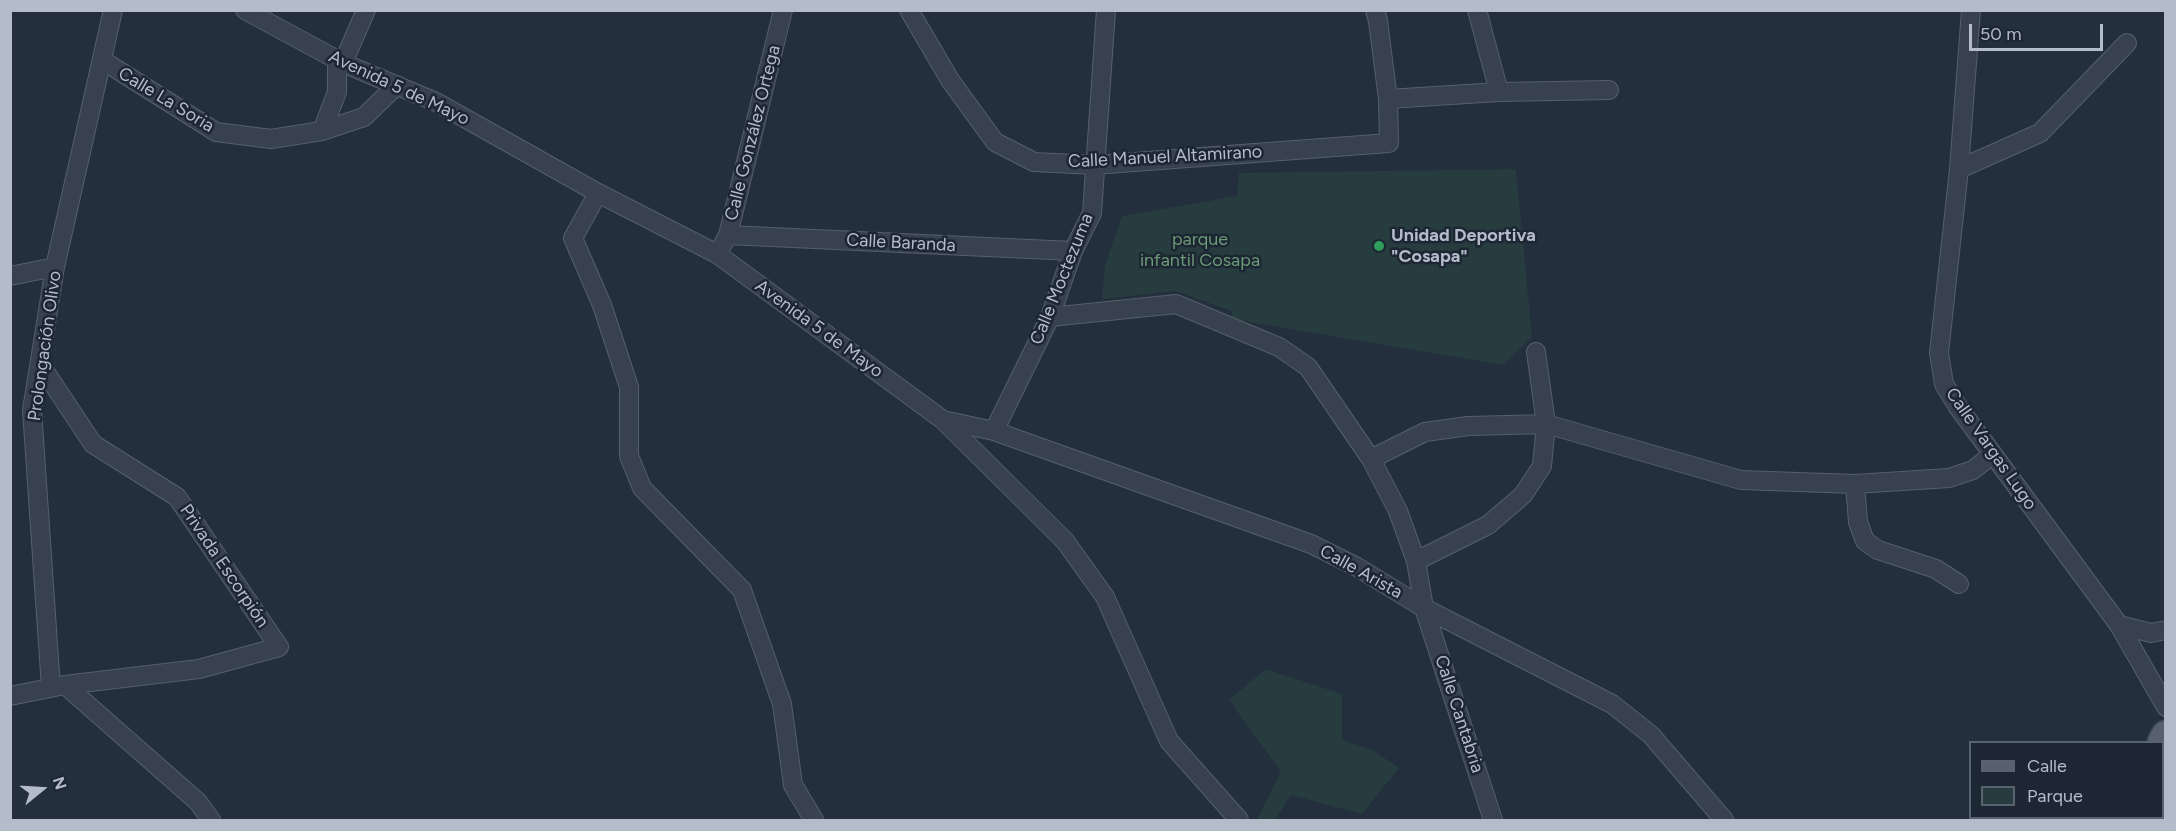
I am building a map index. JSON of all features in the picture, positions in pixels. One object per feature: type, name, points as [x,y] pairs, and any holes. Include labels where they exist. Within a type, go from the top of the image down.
[{"type":"street","name":"Prolongación Olivo","points":[[58,686],[32,410],[55,267],[113,10]]},
{"type":"street","name":"Avenida 5 de Mayo","points":[[245,10],[340,61],[436,102],[598,193],[717,254],[943,420],[1065,541],[1105,597],[1168,741],[1239,820]]},
{"type":"street","points":[[322,131],[337,92],[340,61],[366,10]]},
{"type":"street","name":"Calle González Ortega","points":[[717,254],[728,235],[783,10]]},
{"type":"street","name":"Calle Manuel Altamirano","points":[[909,10],[951,81],[996,142],[1034,162],[1094,165],[1389,143],[1388,99]]},
{"type":"street","name":"Calle Moctezuma","points":[[994,431],[1050,317],[1073,251],[1092,213],[1106,10]]},
{"type":"street","points":[[1375,10],[1388,99],[1499,92],[1609,90]]},
{"type":"street","points":[[1476,10],[1499,92]]},
{"type":"street","name":"Calle Vargas Lugo","points":[[1971,10],[1959,169],[1939,352],[1944,384],[1958,407],[2119,625],[2166,707]]},
{"type":"street","points":[[1959,169],[2040,133],[2127,43]]},
{"type":"street","name":"Calle La Soria","points":[[102,60],[216,132],[271,139],[322,131],[364,117],[397,86]]},
{"type":"street","points":[[598,193],[573,238],[602,305],[629,387],[628,456],[642,488],[742,591],[782,704],[793,785],[814,820]]},
{"type":"street","name":"Calle Baranda","points":[[728,235],[1073,251]]},
{"type":"street","points":[[10,276],[55,267]]},
{"type":"street","name":"Calle Cantabria","points":[[1050,317],[1176,304],[1279,347],[1308,367],[1371,459],[1398,511],[1416,561],[1424,608],[1493,820]]},
{"type":"street","points":[[1416,561],[1488,525],[1523,495],[1542,466],[1546,424],[1536,352]]},
{"type":"street","name":"Privada Escorpión","points":[[40,364],[93,444],[177,497],[279,647],[199,669],[58,686]]},
{"type":"street","name":"Calle Arista","points":[[943,420],[994,431],[1311,544],[1356,567],[1424,608],[1612,704],[1651,735],[1724,820]]},
{"type":"street","points":[[1371,459],[1425,432],[1468,426],[1546,424],[1741,480],[1855,484],[1949,478],[1973,470],[1993,454]]},
{"type":"street","points":[[1855,484],[1858,522],[1865,541],[1878,550],[1936,569],[1959,584]]},
{"type":"street","points":[[2119,625],[2151,633],[2166,630]]},
{"type":"street","points":[[10,696],[58,686],[198,802],[211,820]]},
{"type":"green space","name":"Unidad Deportiva \"Cosapa\"","points":[[1516,169],[1532,337],[1503,365],[1232,319],[1232,311],[1175,291],[1102,299],[1105,265],[1122,216],[1237,196],[1239,173]]},
{"type":"green space","points":[[1266,669],[1342,694],[1342,740],[1371,749],[1399,768],[1362,814],[1291,795],[1275,820],[1257,820],[1281,772],[1229,700]]},
{"type":"place","name":"Unidad Deportiva \"Cosapa\"","points":[[1379,246]]},
{"type":"park label","name":"parque infantil Cosapa","points":[[1200,250]]}]
